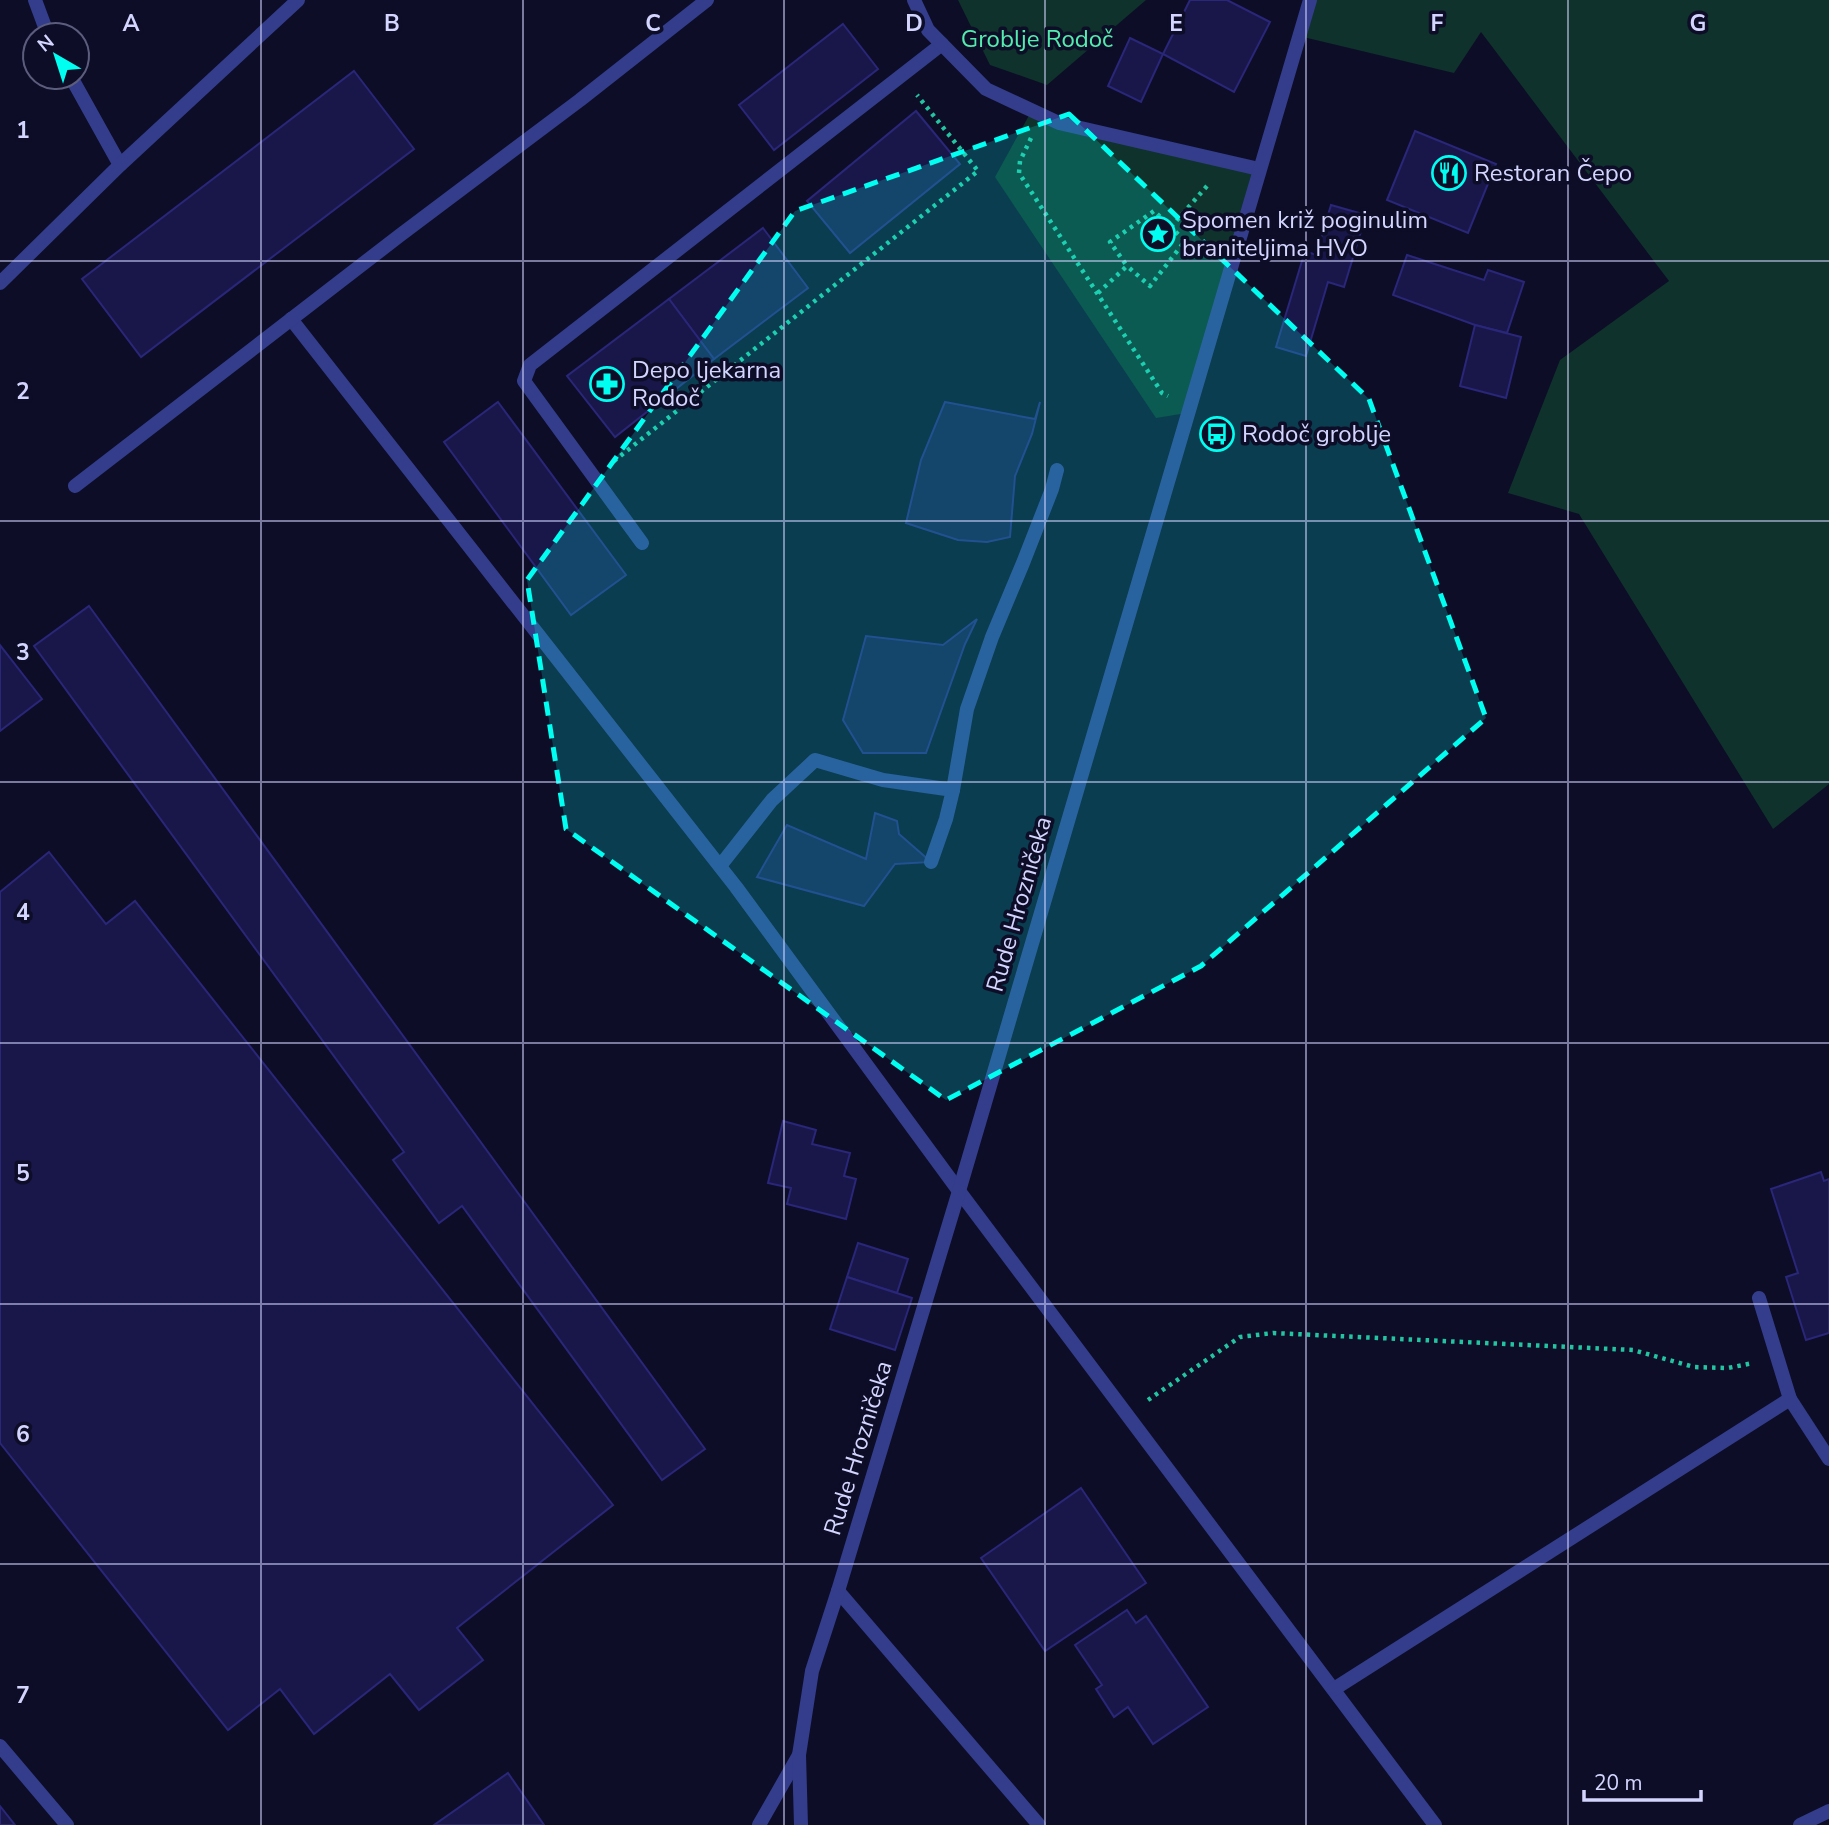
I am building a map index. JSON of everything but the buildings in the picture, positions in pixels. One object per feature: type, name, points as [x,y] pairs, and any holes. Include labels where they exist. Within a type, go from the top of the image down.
[{"type":"street","points":[[35,0],[43,21]]},
{"type":"street","points":[[0,283],[120,165],[298,0]]},
{"type":"street","points":[[75,486],[707,0]]},
{"type":"street","points":[[914,0],[928,30],[986,89],[1059,123],[1259,169]]},
{"type":"street","name":"Rude Hrozničeka","points":[[801,1825],[799,1755],[811,1671],[838,1591],[959,1191],[1310,0]]},
{"type":"street","points":[[642,543],[524,381],[530,365],[942,44]]},
{"type":"street","points":[[79,91],[120,165]]},
{"type":"street","points":[[291,319],[720,866],[959,1191],[1435,1825]]},
{"type":"street","points":[[931,862],[953,790],[967,709],[1057,470]]},
{"type":"street","points":[[720,866],[772,800],[816,760],[883,780],[953,790]]},
{"type":"street","points":[[1759,1298],[1790,1399],[1829,1459]]},
{"type":"street","points":[[1334,1689],[1790,1399]]},
{"type":"street","points":[[838,1591],[1040,1825]]},
{"type":"street","points":[[0,1746],[67,1825]]},
{"type":"street","points":[[759,1825],[799,1755]]},
{"type":"street","points":[[1800,1825],[1829,1811]]},
{"type":"path","points":[[595,477],[978,171],[902,75]]},
{"type":"path","points":[[1043,115],[1020,161],[1019,173],[1162,393],[1172,398],[1191,401]]},
{"type":"path","points":[[1171,227],[1229,162]]},
{"type":"path","points":[[1154,211],[1185,241],[1150,286],[1127,266],[1110,242],[1154,211]]},
{"type":"path","points":[[1098,293],[1127,266]]},
{"type":"path","points":[[1128,1415],[1240,1337],[1273,1333],[1633,1350],[1695,1367],[1728,1368],[1777,1359]]},
{"type":"highlighted area","points":[[1069,114],[1369,399],[1486,718],[1201,966],[946,1100],[566,829],[527,580],[795,211]]},
{"type":"green space","name":"Groblje Rodoč","points":[[958,0],[1146,0],[1047,85],[990,65]]},
{"type":"green space","points":[[1310,0],[1829,0],[1829,784],[1773,829],[1579,514],[1508,493],[1560,360],[1669,281],[1481,32],[1454,73],[1299,36]]},
{"type":"green space","points":[[1032,110],[1259,169],[1187,413],[1156,418],[995,177]]},
{"type":"place","name":"Restoran Čepo","points":[[1449,173]]},
{"type":"place","name":"Spomen križ poginulim braniteljima HVO","points":[[1158,234]]},
{"type":"place","name":"Depo ljekarna Rodoč","points":[[607,384]]},
{"type":"place","name":"Rodoč groblje","points":[[1217,434]]}]
